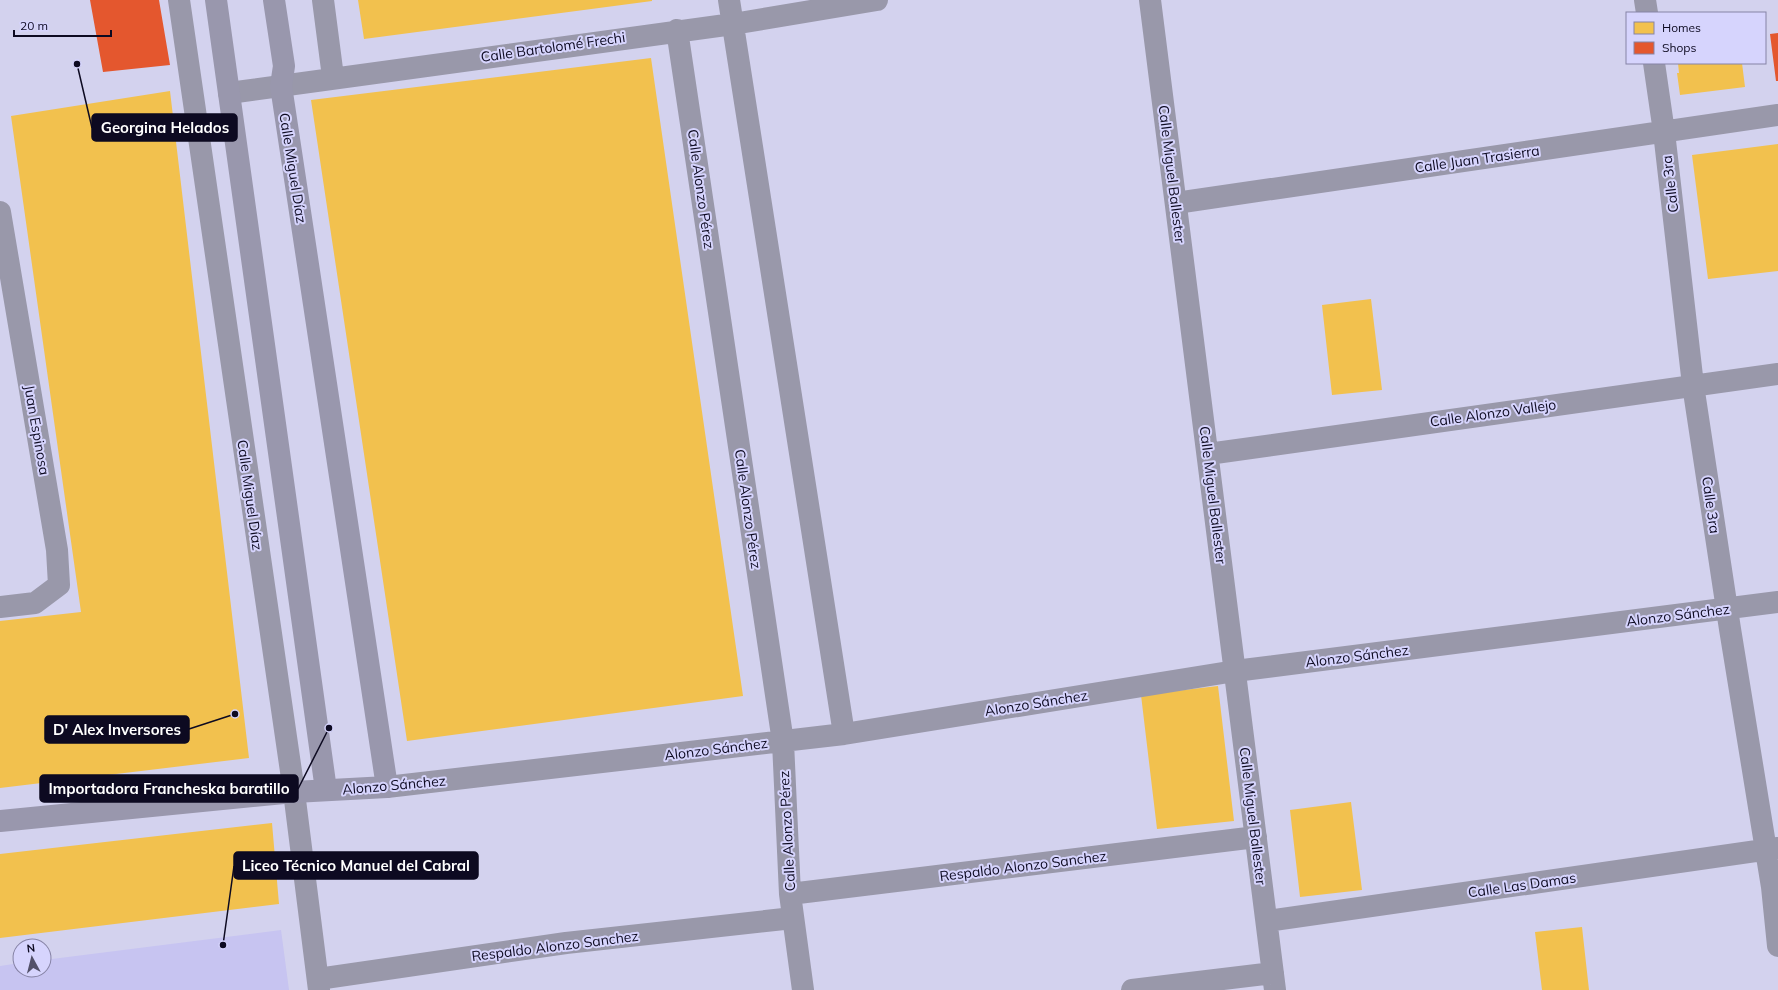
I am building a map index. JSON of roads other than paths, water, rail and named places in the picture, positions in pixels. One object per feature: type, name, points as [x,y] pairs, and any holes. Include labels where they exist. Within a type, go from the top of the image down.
[{"type":"street","name":"Calle Miguel Díaz","points":[[179,0],[294,792],[318,984]]},
{"type":"street","points":[[216,0],[326,790]]},
{"type":"street","name":"Calle Miguel Díaz","points":[[274,0],[284,66],[281,86],[387,787]]},
{"type":"street","points":[[323,0],[333,78]]},
{"type":"street","points":[[729,0],[844,734]]},
{"type":"street","name":"Calle Bartolomé Frechi","points":[[229,93],[677,30],[733,24],[877,0]]},
{"type":"street","name":"Calle Miguel Ballester","points":[[1150,0],[1274,981]]},
{"type":"street","points":[[1645,0],[1647,12]]},
{"type":"street","name":"Calle Alonzo Pérez","points":[[677,30],[783,742],[790,894],[802,990]]},
{"type":"street","name":"Calle 3ra","points":[[1654,64],[1664,132],[1694,385],[1727,609],[1772,849],[1778,946]]},
{"type":"street","name":"Calle Juan Trasierra","points":[[1176,203],[1778,115]]},
{"type":"street","name":"Juan Espinosa","points":[[0,212],[57,550],[59,585],[35,603],[0,607]]},
{"type":"street","name":"Calle Alonzo Vallejo","points":[[1208,454],[1778,374]]},
{"type":"street","name":"Alonzo Sánchez","points":[[0,821],[294,792],[387,787],[783,742],[844,734],[1235,671],[1778,602]]},
{"type":"street","name":"Respaldo Alonzo Sanchez","points":[[790,894],[1256,837]]},
{"type":"street","name":"Calle Las Damas","points":[[1267,921],[1772,849]]},
{"type":"street","name":"Respaldo Alonzo Sanchez","points":[[318,984],[566,943],[793,918]]},
{"type":"street","points":[[1132,990],[1274,981]]},
{"type":"place","name":"Georgina Helados","points":[[77,64]]},
{"type":"place","name":"D' Alex Inversores","points":[[235,714]]},
{"type":"place","name":"Importadora Francheska baratillo","points":[[329,728]]},
{"type":"place","name":"Liceo Técnico Manuel del Cabral","points":[[223,945]]}]
